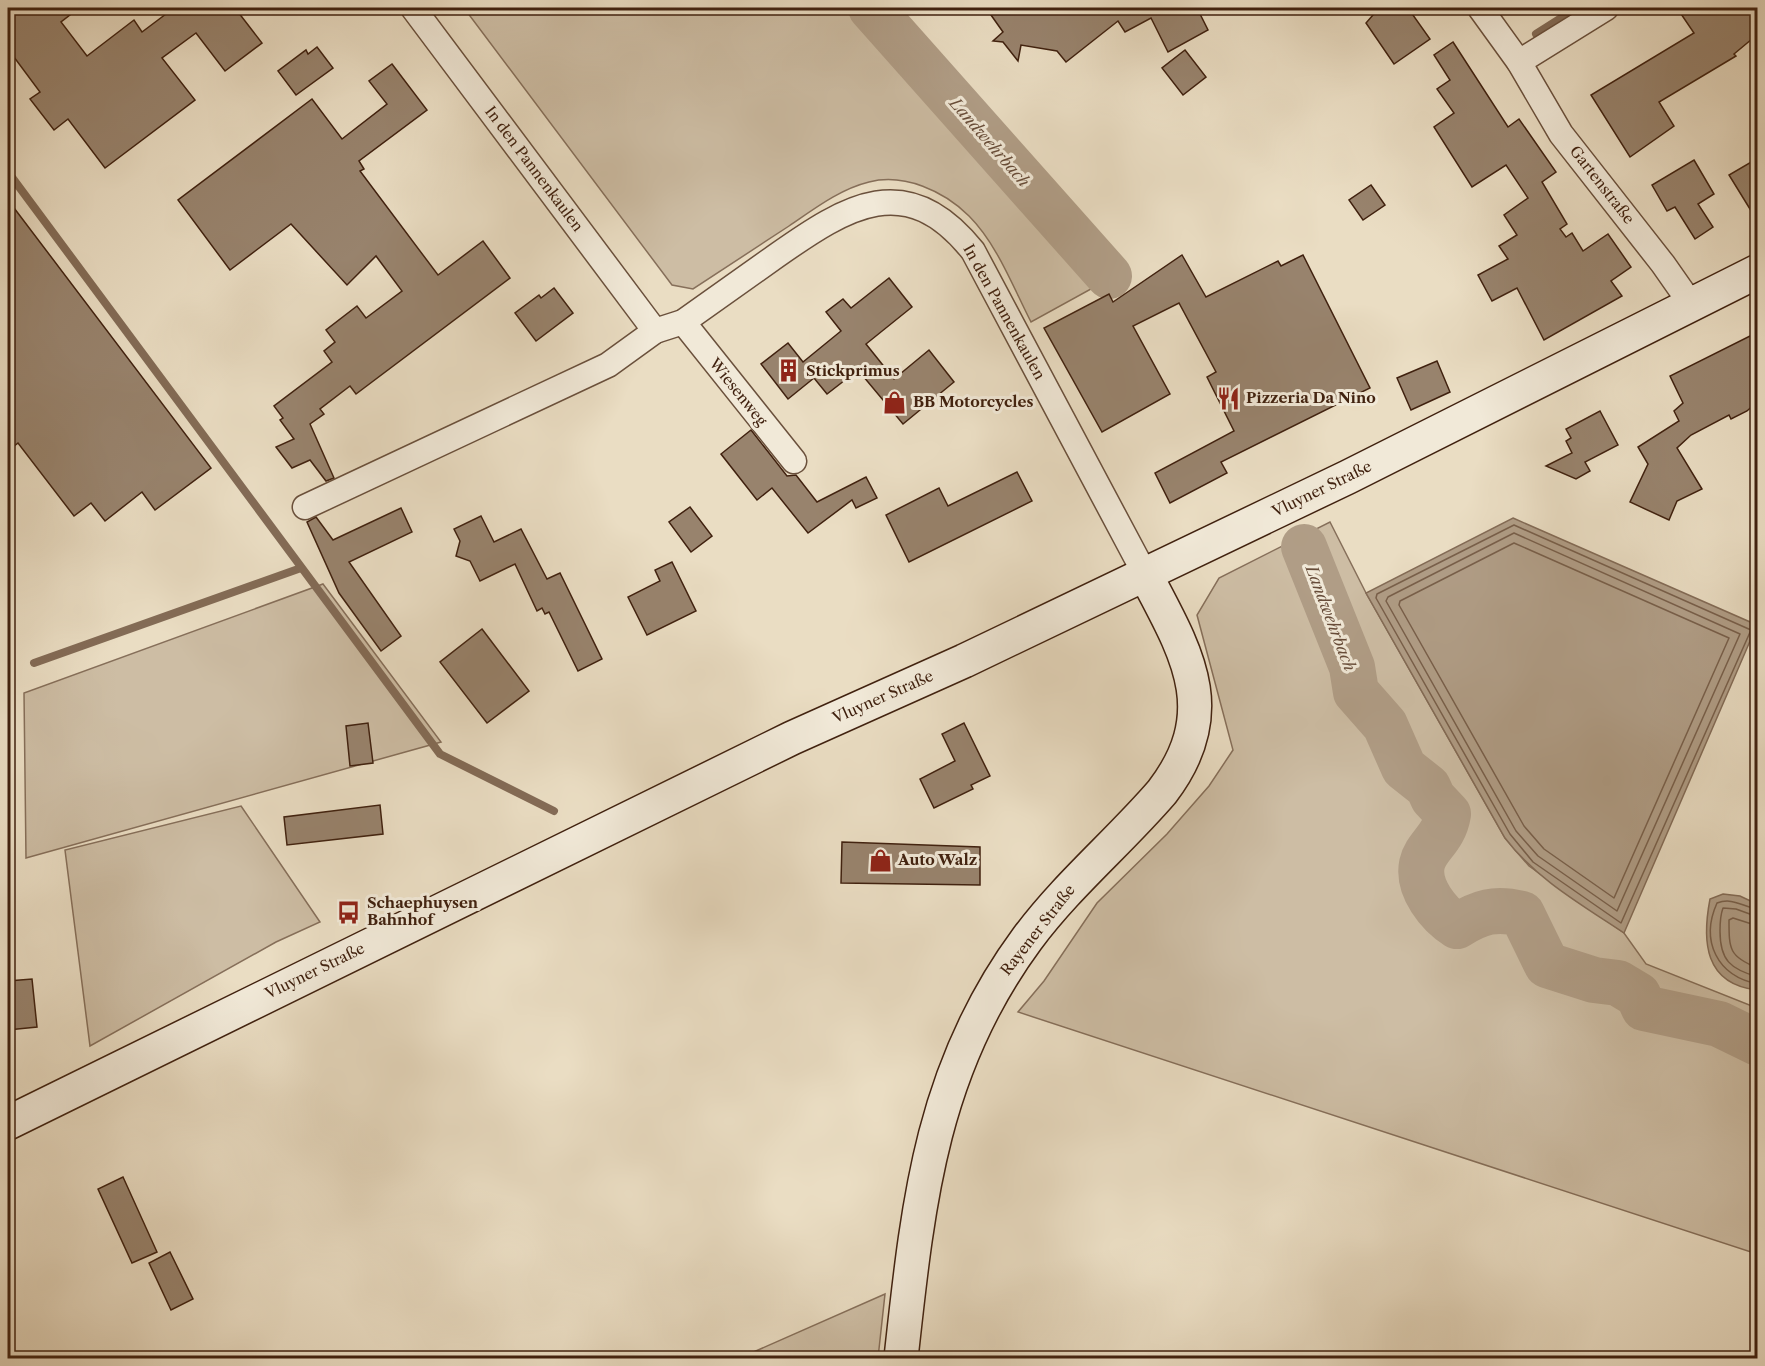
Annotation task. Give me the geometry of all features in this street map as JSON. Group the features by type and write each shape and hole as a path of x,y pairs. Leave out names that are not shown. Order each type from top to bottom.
{"main road":[{"name":"Vluyner Straße","path":"8,1123 792,738 964,661 1348,477 1758,271"},
{"name":"Rayener Straße","path":"901,1359 917,1218 924,1178 947,1089 970,1034 998,982 1028,938 1064,894 1162,792 1175,775 1190,742 1195,705 1192,672 1176,633 1145,574"}],"street":[{"name":"In den Pannenkaulen","path":"413,8 655,331"},
{"name":"Gartenstraße","path":"1480,8 1519,62 1561,134 1664,264 1691,304"},
{"path":"1519,62 1606,8"},
{"name":"In den Pannenkaulen","path":"305,507 608,364 655,331 683,322 836,216 856,207 901,202 924,209 955,228 973,251 1095,476 1145,574"},
{"name":"Wiesenweg","path":"683,322 794,461"}],"shaded area":[{"path":"464,8 887,8 1120,273 1031,322 988,239 969,216 948,199 923,186 896,180 882,180 858,185 828,200 693,289 672,285"},
{"path":"1330,522 1366,593 1505,838 1529,866 1624,933 1646,964 1757,1008 1757,1254 1018,1012 1044,981 1097,903 1167,834 1209,786 1233,750 1197,615 1219,578"},
{"path":"323,584 441,742 26,858 24,693"},
{"path":"241,806 320,922 276,942 90,1046 65,850"},
{"path":"885,1294 878,1358 740,1358"}],"water":[{"path":"1513,518 1757,625 1624,933 1545,879 1517,853 1505,838 1366,593"},
{"path":"1723,894 1740,896 1757,904 1757,990 1739,986 1726,979 1717,970 1711,958 1707,945 1710,899"}],"building":[{"path":"8,8 79,8 61,22 87,56 134,20 142,32 174,8 235,8 262,43 225,71 196,33 162,58 195,100 105,168 68,119 54,130 30,99 40,92 8,49"},
{"path":"986,8 1197,8 1208,30 1168,52 1151,18 1125,32 1118,21 1066,62 1057,51 1021,45 1018,61 1003,42 993,41 1003,32"},
{"path":"1379,8 1387,14 1396,8 1408,8 1430,39 1394,64 1366,23"},
{"path":"1677,8 1758,8 1758,34 1734,54 1736,56 1659,102 1674,126 1630,157 1591,95 1694,33"},
{"path":"1453,42 1508,127 1519,119 1556,172 1542,182 1567,224 1560,229 1566,237 1572,233 1583,251 1608,234 1631,267 1611,281 1622,296 1544,340 1517,288 1492,301 1478,275 1508,259 1499,246 1517,235 1504,215 1528,198 1506,165 1472,187 1434,127 1454,113 1437,89 1450,80 1434,55"},
{"path":"317,47 333,68 296,95 278,71 306,50 308,54"},
{"path":"1185,50 1206,77 1183,95 1162,68"},
{"path":"392,64 427,110 359,161 364,169 360,171 438,275 483,241 510,278 356,394 350,386 320,409 324,414 310,424 334,478 326,481 310,460 292,468 276,447 294,439 280,420 283,418 274,406 332,362 324,351 335,342 326,330 357,306 366,318 402,291 376,256 347,285 291,224 230,270 178,200 312,99 342,139 387,104 369,81"},
{"path":"1758,158 1758,222 1729,175"},
{"path":"1694,160 1714,194 1698,204 1713,227 1695,239 1675,207 1667,211 1652,185"},
{"path":"1371,185 1385,205 1363,220 1349,200"},
{"path":"8,200 211,468 155,510 142,492 105,521 91,503 74,516 18,443 8,451"},
{"path":"1182,255 1206,297 1278,261 1281,266 1303,255 1370,388 1221,462 1227,473 1170,503 1155,473 1234,431 1207,377 1216,372 1179,303 1133,326 1170,394 1102,432 1044,328 1109,294 1113,302"},
{"path":"889,278 912,307 866,344 894,379 929,350 954,382 903,424 858,370 827,394 814,378 788,399 761,364 788,343 803,362 841,331 826,312 843,299 851,308"},
{"path":"554,288 573,313 536,341 515,313 539,295 541,298"},
{"path":"1758,332 1758,401 1747,411 1731,419 1729,415 1691,435 1677,448 1702,489 1677,501 1669,520 1630,502 1648,464 1638,447 1679,421 1674,411 1683,403 1670,376"},
{"path":"1437,361 1450,392 1411,410 1397,378"},
{"path":"1600,411 1618,445 1585,462 1590,471 1576,479 1546,466 1572,453 1566,441 1571,438 1566,429"},
{"path":"751,430 787,476 796,475 817,502 866,477 877,498 856,508 852,500 808,533 772,488 757,500 721,454"},
{"path":"1017,472 1032,501 909,562 886,515 939,488 948,506"},
{"path":"690,507 712,536 691,552 669,522"},
{"path":"401,508 412,532 349,562 401,636 381,651 339,593 307,522 316,517 333,540"},
{"path":"481,516 494,542 521,529 547,579 560,573 602,659 578,671 549,612 545,614 542,608 537,611 515,564 480,581 470,561 456,556 460,541 454,529"},
{"path":"672,562 696,611 647,635 628,597 660,581 655,570"},
{"path":"482,629 529,691 487,723 440,662"},
{"path":"368,723 373,763 350,766 346,726"},
{"path":"964,723 990,776 971,785 973,789 934,808 920,779 955,761 942,734"},
{"path":"380,805 383,834 287,845 284,817"},
{"path":"842,842 980,847 980,885 841,883"},
{"path":"32,979 37,1027 8,1030 8,981"},
{"path":"123,1177 157,1252 132,1263 98,1189"},
{"path":"170,1252 193,1299 171,1310 149,1263"}],"waterway":[{"name":"Landwehrbach","path":"871,8 1109,276"},
{"path":"1536,34 1577,8"},
{"path":"8,172 440,754 554,811"},
{"name":"Landwehrbach","path":"1304,547 1352,667 1356,692 1385,725 1404,768 1428,787 1433,798 1448,814 1443,830 1424,858 1421,873 1426,891 1443,915 1457,926 1488,912 1504,911 1522,914 1547,965 1594,980 1618,983 1638,995 1644,1008 1719,1024 1758,1043"},
{"path":"34,663 301,568"}],"place":[{"name":"Stickprimus","path":"788,371"},
{"name":"Pizzeria Da Nino","path":"1228,398"},
{"name":"BB Motorcycles","path":"895,402"},
{"name":"Auto Walz","path":"880,860"},
{"name":"Schaephuysen Bahnhof","path":"349,912"}]}
